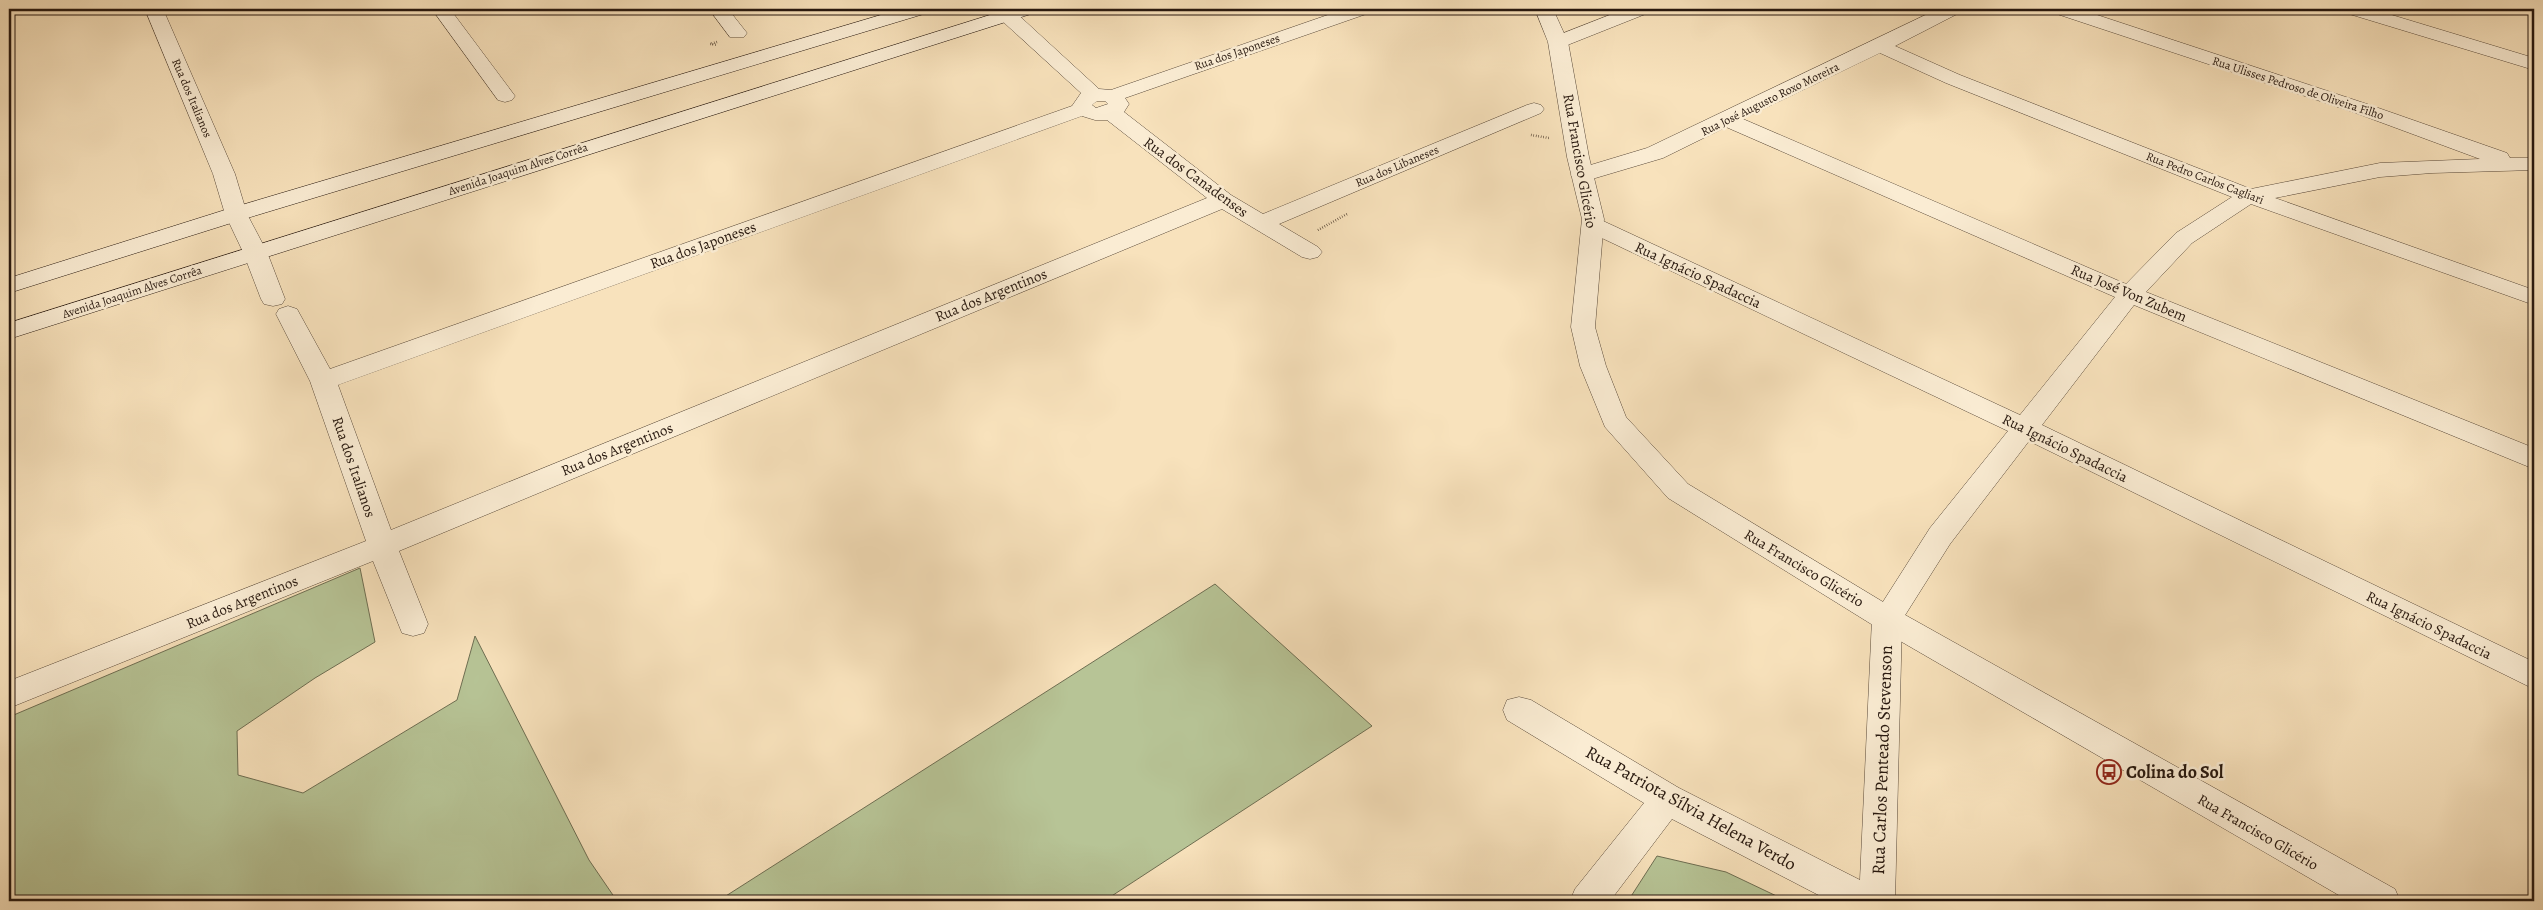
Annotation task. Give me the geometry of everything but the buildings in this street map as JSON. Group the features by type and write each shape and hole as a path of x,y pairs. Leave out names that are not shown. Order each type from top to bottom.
{"street":[{"name":"Rua dos Italianos","path":"154,9 224,174 236,214 256,252 280,307 323,380 382,546 413,624"},
{"path":"441,9 505,96"},
{"path":"718,9 738,33"},
{"path":"9,286 236,214 920,9"},
{"name":"Rua dos Japoneses","path":"323,380 1362,9"},
{"name":"Rua Francisco Glicério","path":"1544,9 1558,42 1580,166 1593,225 1583,327 1593,366 1614,421 1678,491 1887,619 2382,901"},
{"path":"1558,42 1640,9"},
{"name":"Rua José Augusto Roxo Moreira","path":"1580,166 1655,153 1880,46 1952,9"},
{"name":"Rua Ulisses Pedroso de Oliveira Filho","path":"2060,9 2360,108 2479,152 2530,166"},
{"path":"2353,9 2534,64"},
{"name":"Rua dos Canadenses","path":"1010,11 1100,103 1223,200 1309,251"},
{"name":"Avenida Joaquim Alves Corrêa","path":"9,331 800,80 1010,11"},
{"name":"Rua Pedro Carlos Cagliari","path":"1880,46 1953,79 2248,196 2534,298"},
{"path":"788,50 766,68 768,73 800,80"},
{"name":"Rua dos Libaneses","path":"1261,223 1534,109"},
{"name":"Rua José Von Zubem","path":"1727,120 2130,294 2534,459"},
{"path":"1887,619 1940,536 2130,294 2184,238 2248,196 2380,170 2432,166 2530,166"},
{"name":"Rua dos Argentinos","path":"9,695 382,546 1223,200"},
{"name":"Rua Ignácio Spadaccia","path":"1593,225 2025,428 2534,676"},
{"name":"Rua Carlos Penteado Stevenson","path":"1877,901 1887,619"},
{"name":"Rua Patriota Sílvia Helena Verdo","path":"1519,710 1668,799 1865,901"},
{"path":"1588,901 1668,799"}],"path":[{"path":"1524,135 1554,139 1580,166"},
{"path":"1309,251 1328,242 1317,231 1320,227 1355,210"}],"green space":[{"path":"360,568 375,642 315,678 237,731 238,775 303,793 457,700 475,636 589,860 617,901 9,901 9,717"},
{"path":"1215,584 1372,726 1104,901 718,901"},
{"path":"1657,856 1726,872 1787,901 1628,901"}],"place":[{"name":"Colina do Sol","path":"2109,772"}]}
